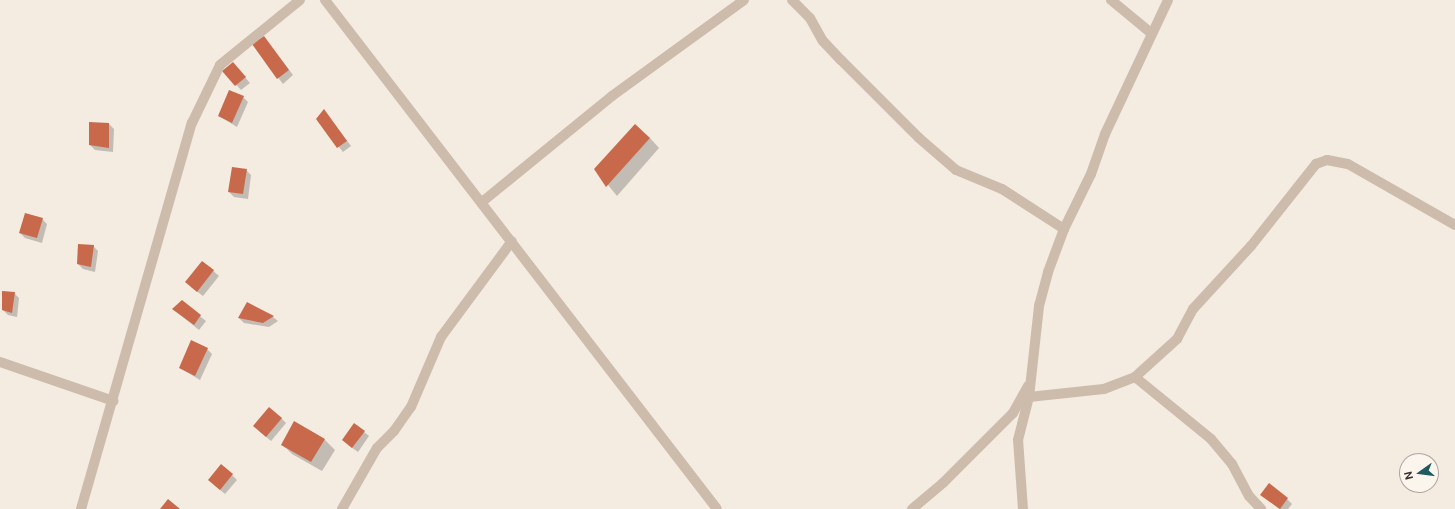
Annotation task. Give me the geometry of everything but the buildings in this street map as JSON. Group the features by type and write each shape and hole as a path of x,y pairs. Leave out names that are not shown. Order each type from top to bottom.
{"street":[{"path":"81,509 192,124 220,65 300,0"},
{"path":"325,0 512,241 636,406 717,509"},
{"path":"482,202 612,96 744,0"},
{"path":"792,0 810,18 823,41 841,60 918,138 956,170 1002,189 1064,228"},
{"path":"1111,0 1151,34"},
{"path":"1023,509 1018,440 1028,397 1039,306 1064,228 1091,174 1105,134 1168,0"},
{"path":"1028,397 1104,389 1135,377 1177,339 1193,309 1251,246 1316,164 1327,160 1348,164 1455,224"},
{"path":"342,509 377,448 394,431 411,407 441,337 512,241"},
{"path":"0,362 113,401"},
{"path":"1135,377 1211,439 1232,464 1249,496 1261,509"},
{"path":"912,509 943,483 1012,413 1029,383"}]}
